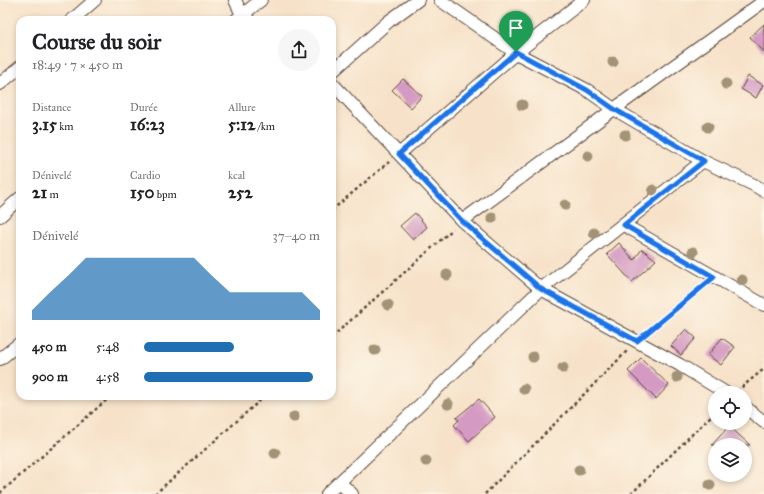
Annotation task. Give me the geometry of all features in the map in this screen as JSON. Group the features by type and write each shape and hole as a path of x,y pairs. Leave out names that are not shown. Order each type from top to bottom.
{"street":[{"path":"77,16 95,0"},
{"path":"235,0 241,16"},
{"path":"244,16 261,0"},
{"path":"336,68 389,21 418,0"},
{"path":"440,0 516,52 587,90 614,109 704,161 764,191"},
{"path":"399,154 516,52 584,0"},
{"path":"462,221 764,1"},
{"path":"0,84 16,70"},
{"path":"336,87 462,221 541,289 680,365 714,386"},
{"path":"327,494 541,289 704,161"},
{"path":"0,216 16,202"},
{"path":"624,225 764,305"},
{"path":"0,359 16,346"},
{"path":"752,413 764,422"},
{"path":"340,483 352,494"}],"path":[{"path":"336,207 399,154"},
{"path":"336,333 462,221"},
{"path":"485,494 637,341 714,277"},
{"path":"743,386 764,369"},
{"path":"0,493 106,400"},
{"path":"155,494 261,400"},
{"path":"631,494 708,419"}],"building":[{"path":"764,24 764,52 750,37"},
{"path":"748,76 763,85 756,98 741,89"},
{"path":"403,79 422,96 411,108 392,90"},
{"path":"415,213 427,227 413,240 400,226"},
{"path":"619,243 634,260 642,249 656,260 632,282 607,254"},
{"path":"686,329 696,338 681,355 671,346"},
{"path":"722,338 735,347 721,365 708,355"},
{"path":"641,358 669,385 656,399 628,371"},
{"path":"479,399 495,417 469,441 454,425 459,420 456,418"},
{"path":"725,430 733,430 742,438 718,438"}],"route":[{"path":"516,52 587,90 614,109 704,161 624,225 714,277 637,341 541,289 462,221 399,154 516,52"}]}
